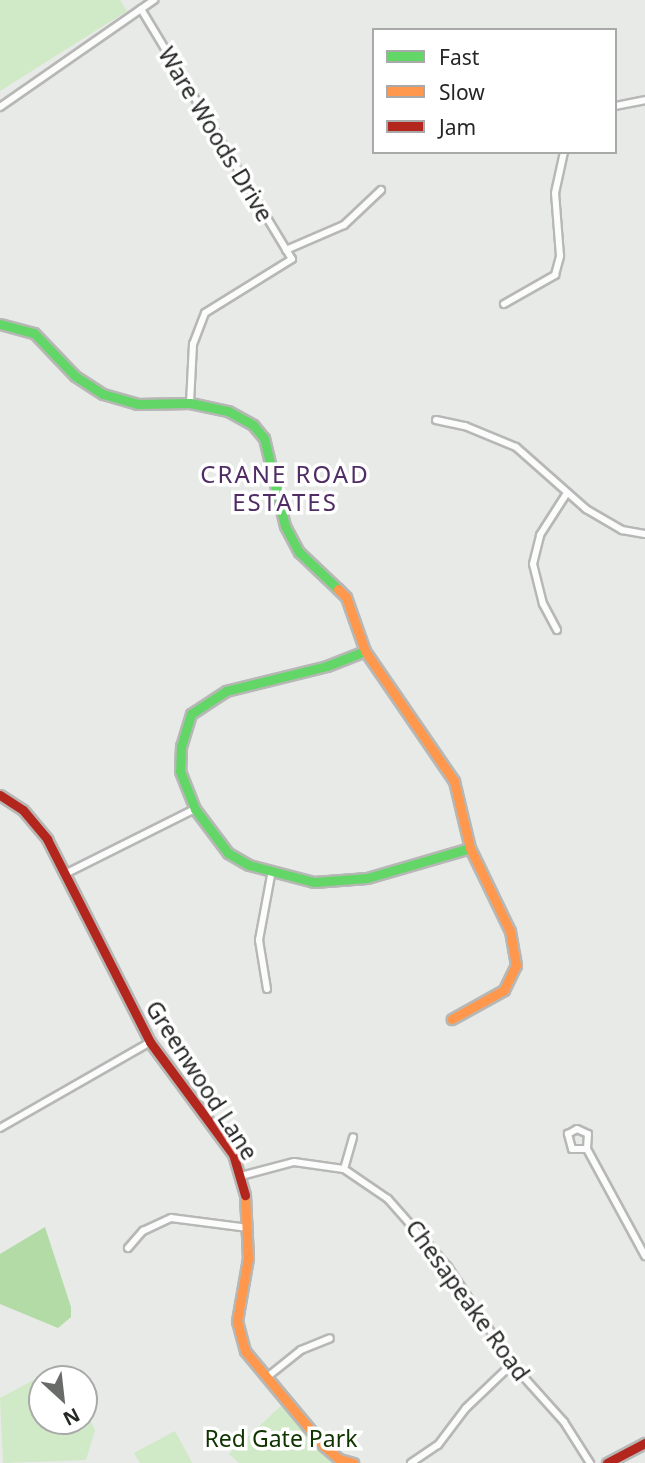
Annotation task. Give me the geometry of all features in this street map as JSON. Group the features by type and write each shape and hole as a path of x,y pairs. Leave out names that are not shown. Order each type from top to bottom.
{"street":[{"path":"0,107 154,0"},
{"name":"Ware Woods Drive","path":"141,9 292,259 205,313 193,344 190,403"},
{"path":"617,106 645,100"},
{"path":"504,304 555,275 560,256 555,193 564,154"},
{"path":"286,250 344,225 381,190"},
{"path":"0,324 34,333 75,376 103,394 137,404 190,403 241,417 264,438 285,526 299,552 346,597 365,651 454,781 470,848 504,920 516,965 504,990 452,1019"},
{"path":"436,420 465,426 516,447 567,493 622,530 645,534"},
{"path":"557,630 543,604 533,564 540,536 567,493"},
{"path":"365,651 327,666 226,691 191,714 181,746 180,771 195,809 228,853 314,882 344,882 470,848"},
{"name":"Greenwood Lane","path":"0,795 23,810 66,873 150,1042 216,1127 241,1176 248,1228 248,1258 237,1321 245,1351 324,1446 339,1460 353,1463"},
{"path":"66,873 195,809"},
{"path":"267,989 259,940 272,870"},
{"path":"0,1128 150,1042"},
{"path":"344,1169 353,1138"},
{"path":"587,1149 645,1256"},
{"name":"Chesapeake Road","path":"241,1176 294,1162 344,1169 402,1210 449,1267 512,1364 564,1422 590,1463"},
{"path":"128,1248 143,1231 171,1218 248,1228"},
{"path":"265,1378 301,1350 330,1338"},
{"path":"411,1463 438,1445 466,1408 512,1364"},
{"path":"607,1463 645,1443"}],"green space":[{"path":"0,0 120,0 127,11 0,91"},
{"path":"28,1383 28,1435 94,1435 86,1460 3,1463 0,1398"},
{"name":"Red Gate Park","path":"282,1405 339,1463 239,1463 229,1454"},
{"path":"175,1431 192,1463 140,1463 134,1453"}],"shaded area":[{"path":"45,1227 71,1307 71,1317 58,1328 0,1304 0,1254"}],"traffic: fast":[{"path":"0,324 34,333 75,376 103,394 137,404 190,403 228,411 253,425 264,438 285,526 299,552 338,589"},
{"path":"365,651 327,666 226,691 191,714 181,746 180,771 195,809 228,853 249,865 314,882 367,878 470,848"}],"traffic: slow":[{"path":"338,589 346,597 365,651 454,781 470,848 510,931 516,965 504,990 452,1019"},
{"path":"245,1195 248,1258 237,1321 245,1351 324,1446 339,1459 353,1463"}],"traffic: jam":[{"path":"0,795 23,810 47,839 150,1042 233,1154 245,1195"},
{"path":"607,1463 645,1443"}],"district":[{"name":"CRANE ROAD ESTATES","path":"285,488"}]}
